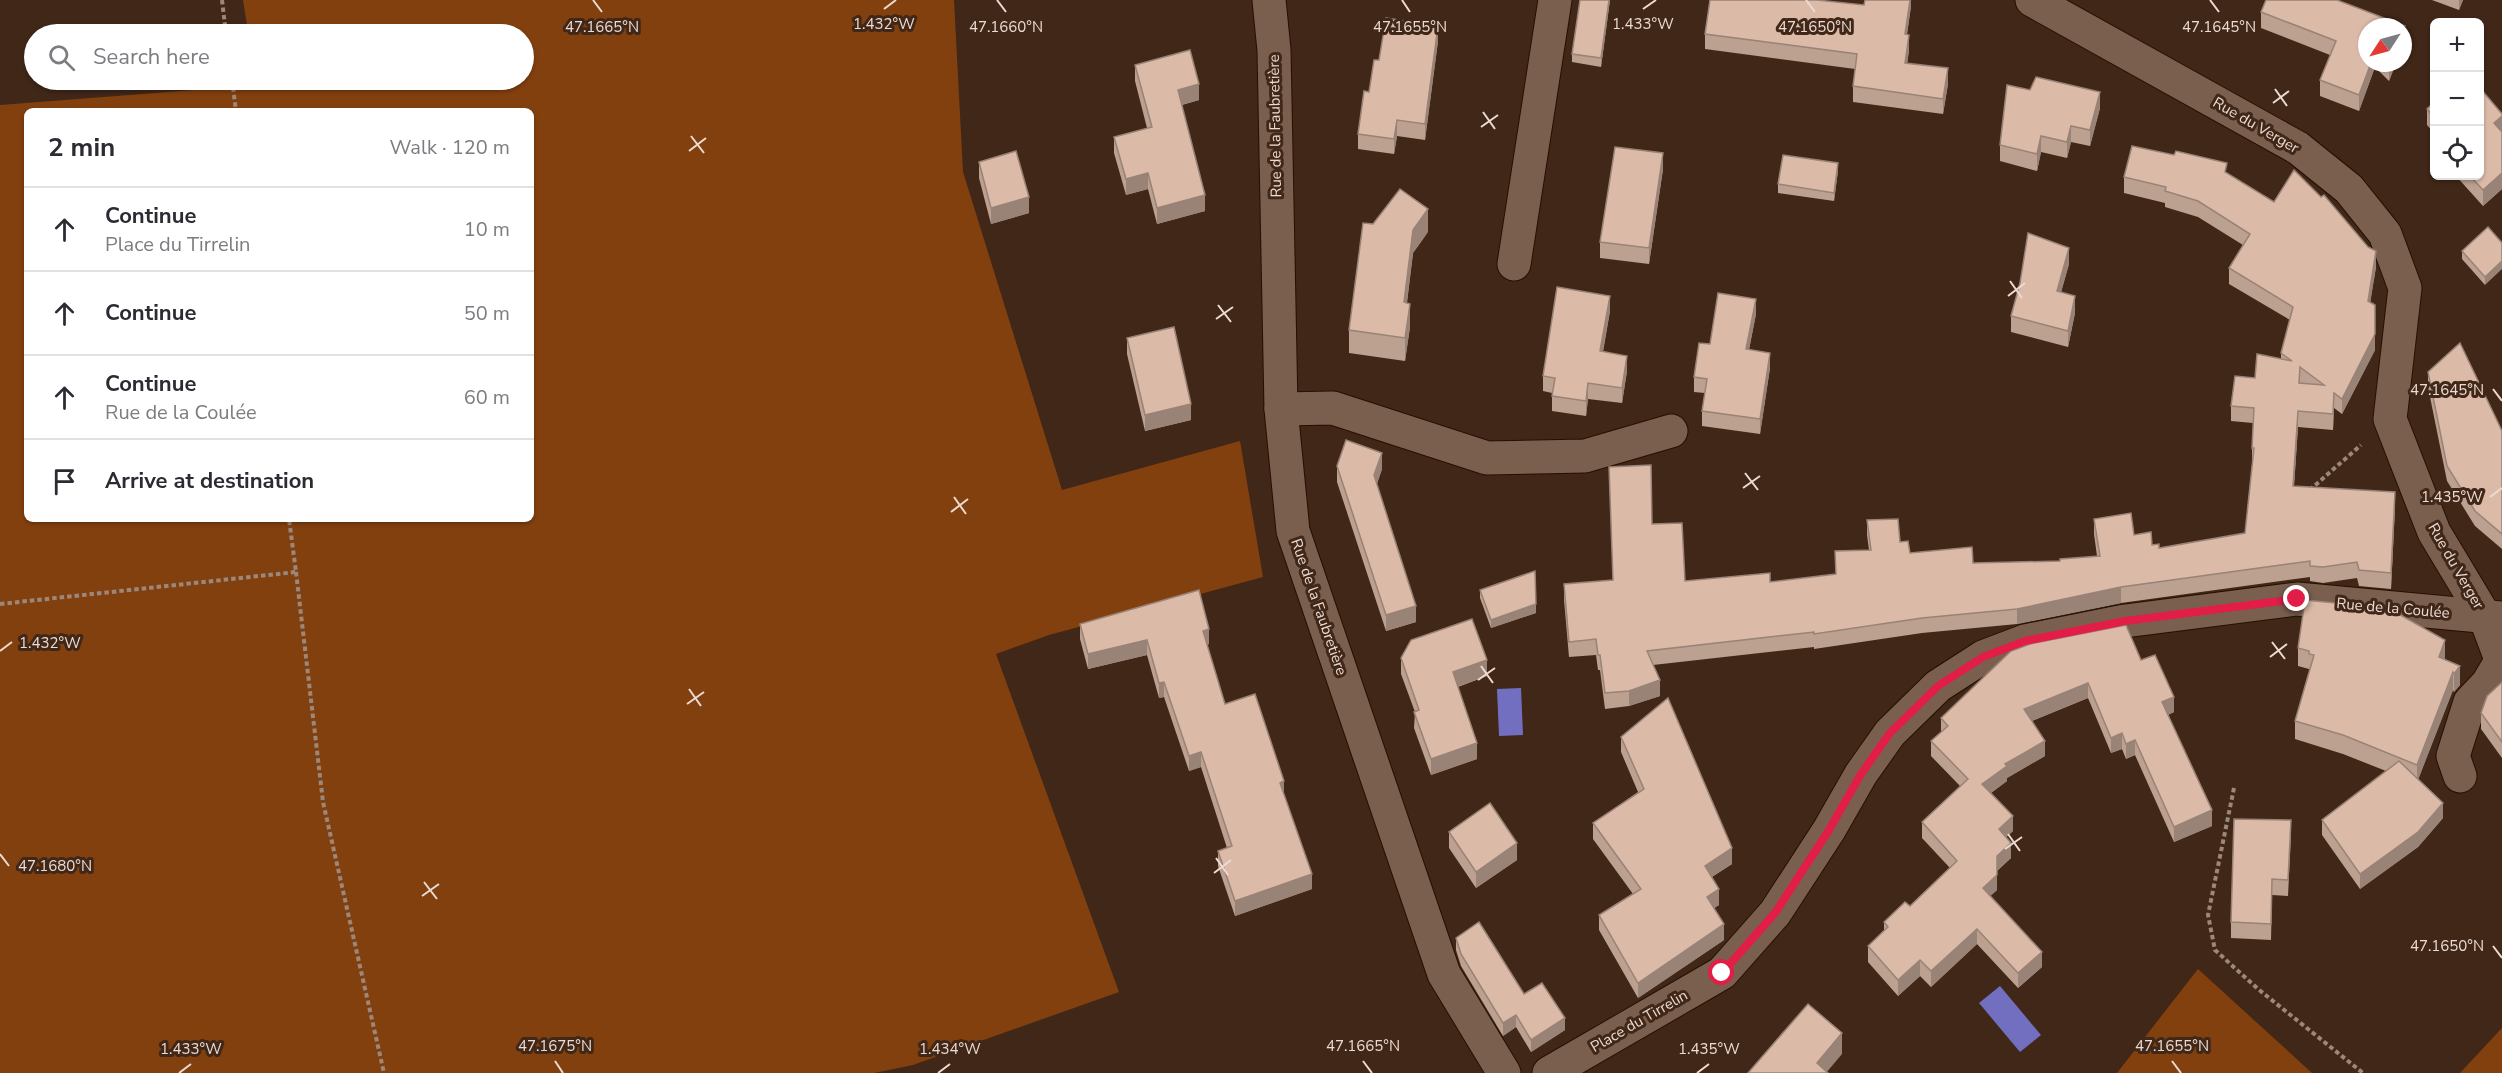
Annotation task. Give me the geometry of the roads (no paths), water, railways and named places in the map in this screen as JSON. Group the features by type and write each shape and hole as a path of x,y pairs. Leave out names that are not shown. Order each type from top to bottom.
{"street":[{"name":"Rue de la Faubretière","path":"1269,0 1274,50 1281,409 1293,531 1444,974 1504,1073"},
{"path":"1514,264 1555,0"},
{"name":"Rue du Verger","path":"2032,0 2298,148 2349,189 2385,234 2405,288 2390,419 2434,532 2493,618 2502,661"},
{"path":"1281,409 1333,408 1487,458 1585,456 1671,431"},
{"name":"Rue de la Coulée","path":"1775,913 1890,733 1938,686 1983,657 2025,641 2125,621 2297,599 2493,618"},
{"path":"2460,776 2453,756 2470,702 2488,683 2502,661"},
{"name":"Place du Tirrelin","path":"1549,1073 1722,973 1775,913"}]}
